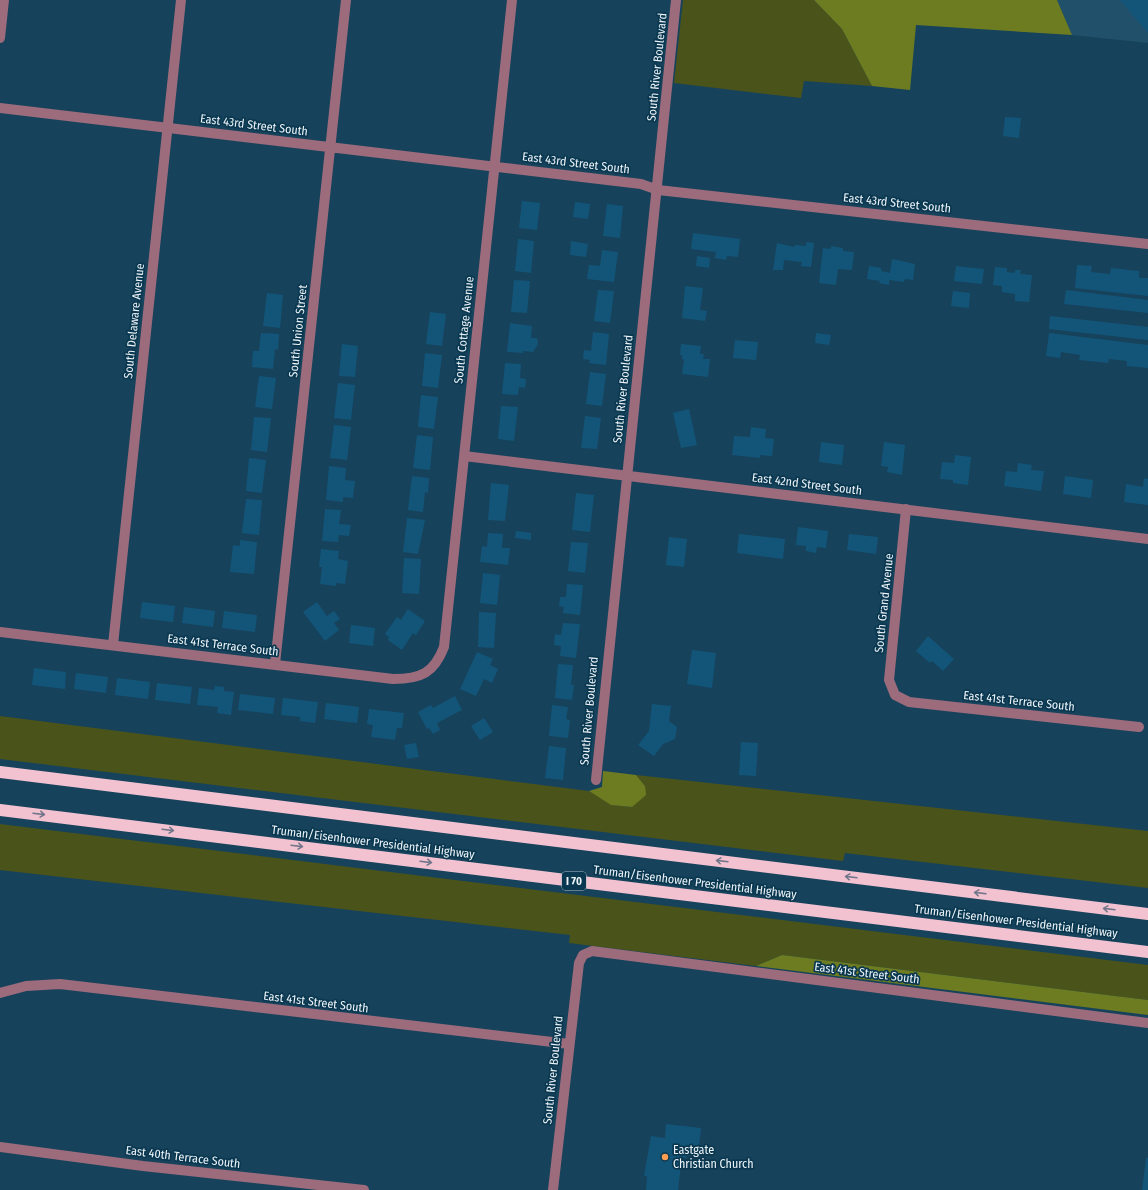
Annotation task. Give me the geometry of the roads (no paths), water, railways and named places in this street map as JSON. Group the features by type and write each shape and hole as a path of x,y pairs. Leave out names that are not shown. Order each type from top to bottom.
{"highway":[{"name":"Truman/Eisenhower Presidential Highway","path":"0,772 1148,914"},
{"name":"Truman/Eisenhower Presidential Highway","path":"0,810 1148,952"}],"street":[{"path":"0,38 4,0"},
{"name":"South Delaware Avenue","path":"113,645 181,0"},
{"name":"South Union Street","path":"275,664 346,0"},
{"name":"South Cottage Avenue","path":"437,662 444,646 512,0"},
{"name":"South River Boulevard","path":"596,780 626,476 658,190 676,0"},
{"name":"East 43rd Street South","path":"0,108 641,184 658,190 1148,244"},
{"name":"East 42nd Street South","path":"464,456 1148,539"},
{"name":"South Grand Avenue","path":"898,696 894,694 889,680 906,509"},
{"name":"East 41st Terrace South","path":"0,632 394,679 408,679 427,672 437,662"},
{"name":"East 41st Terrace South","path":"898,696 909,702 1139,727"},
{"name":"East 41st Street South","path":"583,955 592,951 1148,1023"},
{"name":"South River Boulevard","path":"553,1190 578,963 583,955"},
{"name":"East 41st Street South","path":"0,993 26,986 60,984 568,1044"},
{"name":"East 40th Terrace South","path":"0,1147 143,1166 364,1190"}],"place":[{"name":"Eastgate Christian Church","path":"665,1157"}]}
